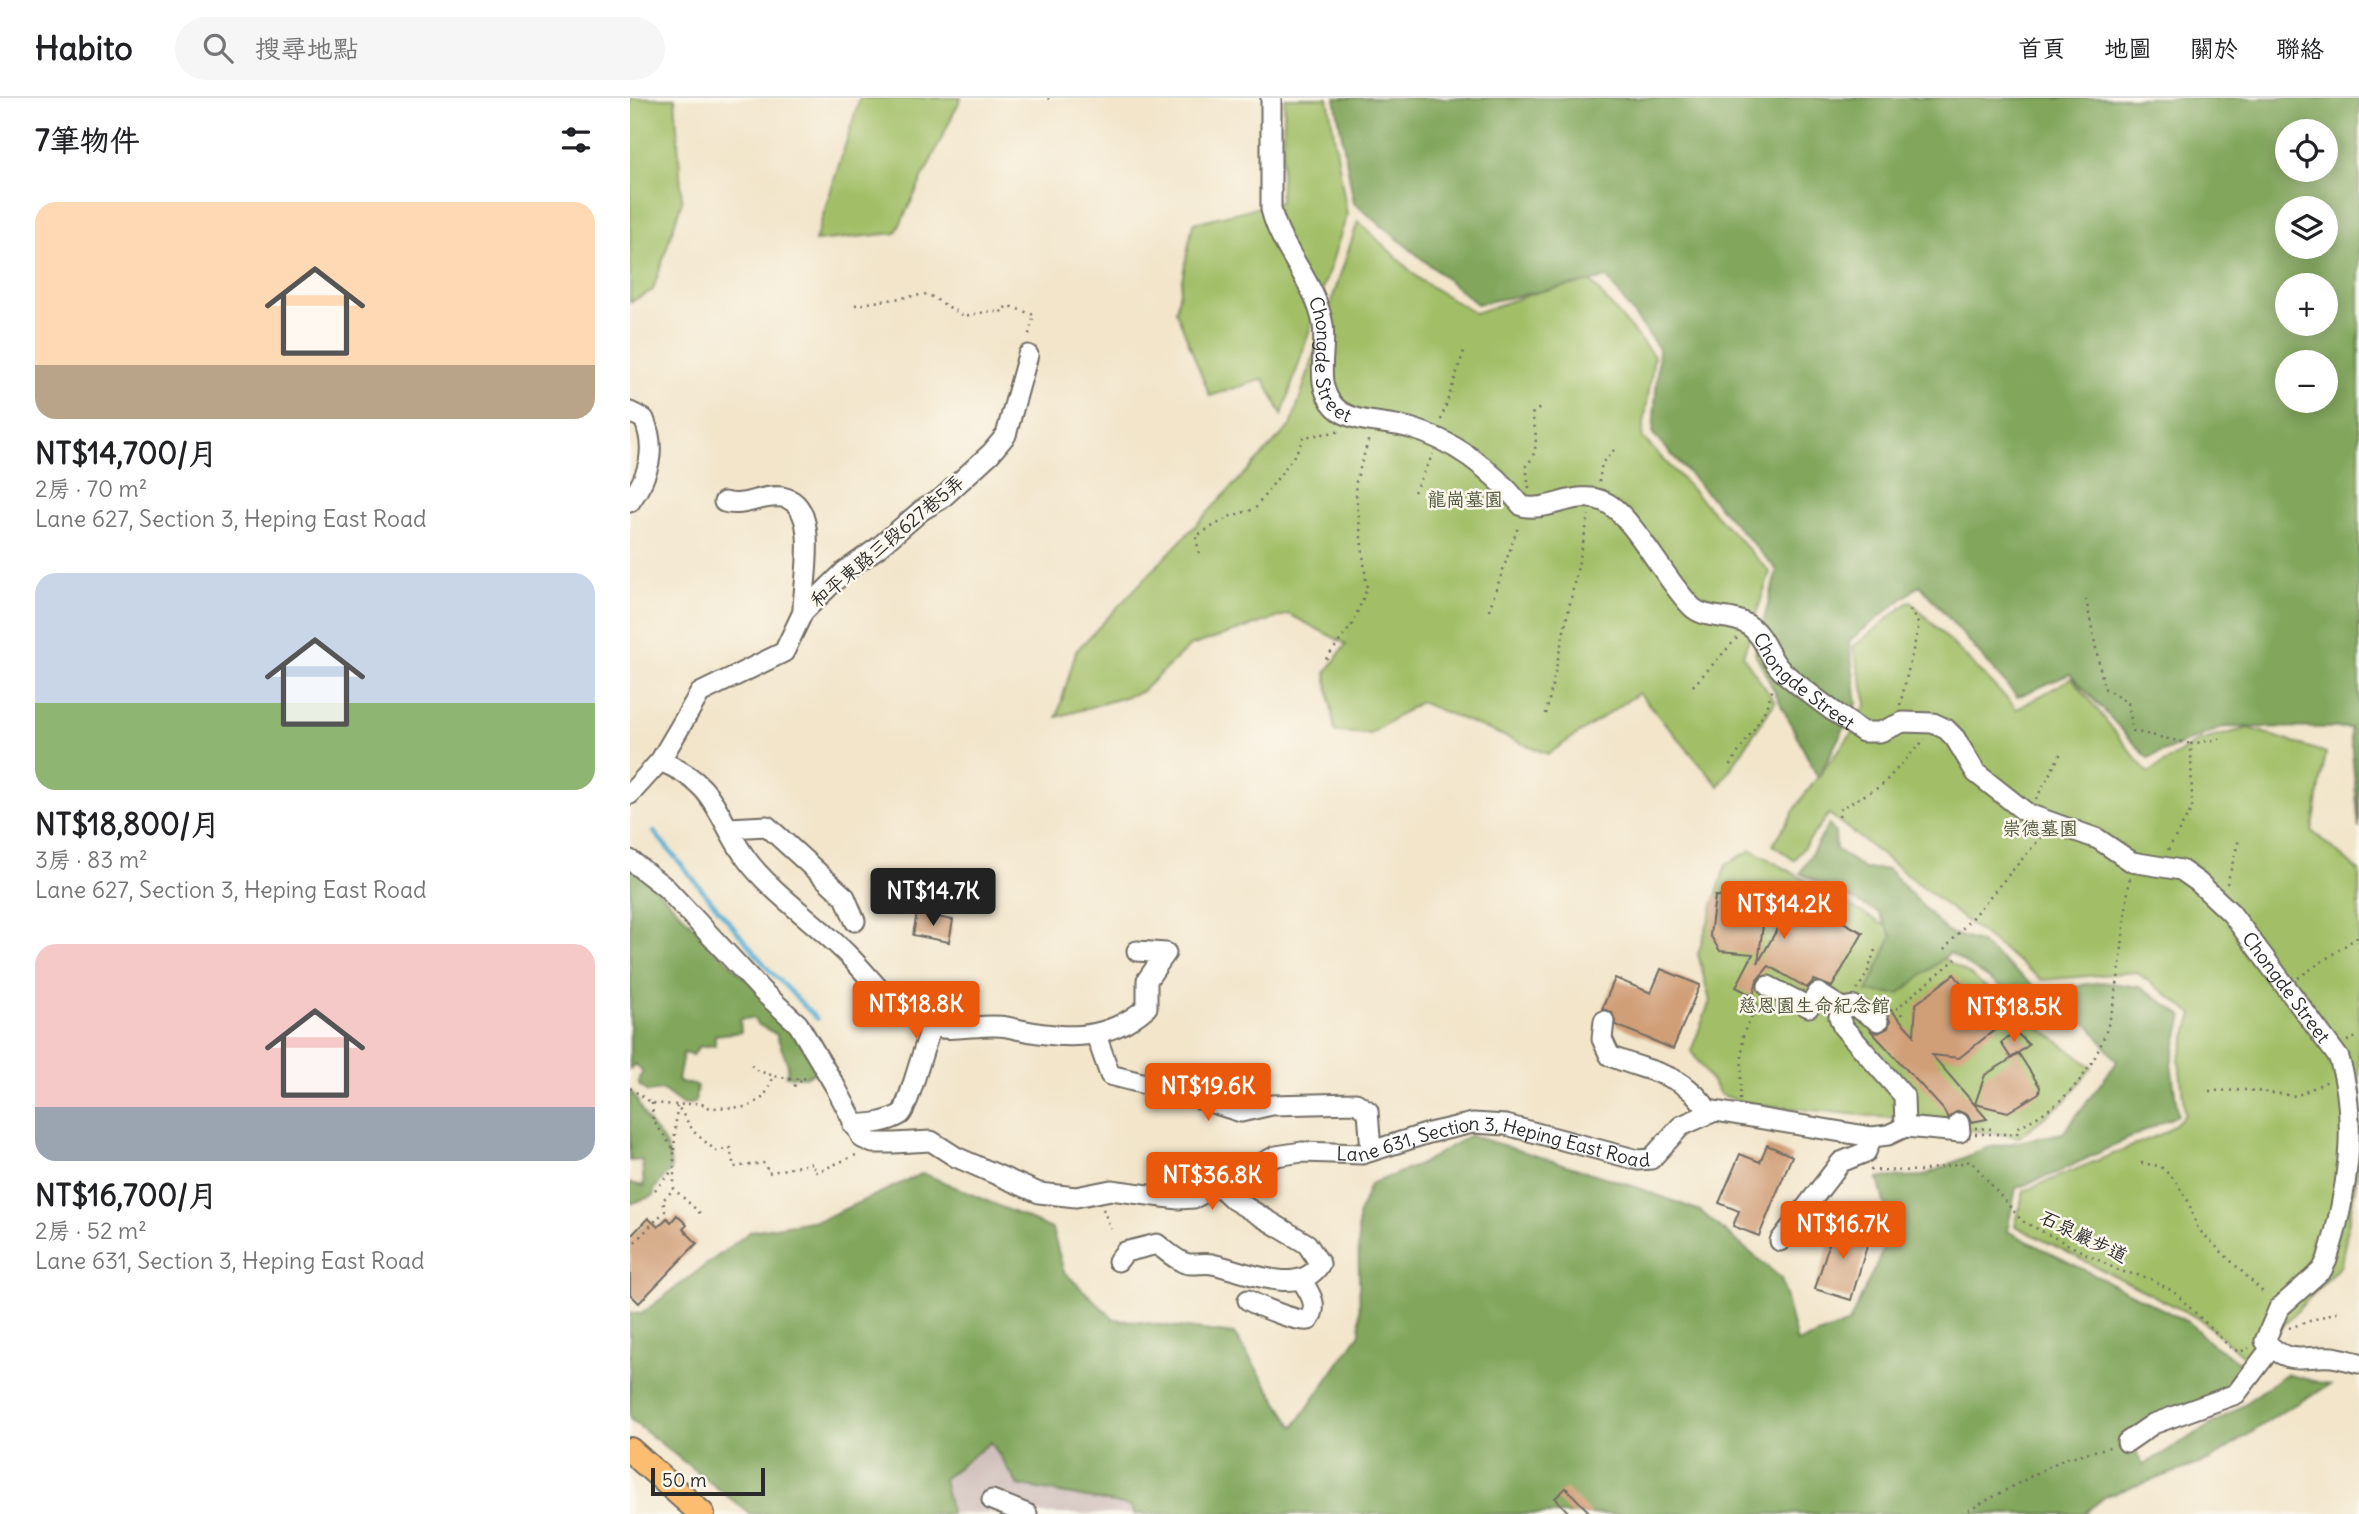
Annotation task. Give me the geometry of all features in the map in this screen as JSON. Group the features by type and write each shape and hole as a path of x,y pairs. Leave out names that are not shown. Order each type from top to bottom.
{"main road":[{"path":"630,1450 702,1514"}],"street":[{"name":"Chongde Street","path":"1271,98 1271,209 1275,226 1309,286 1320,312 1323,324 1322,381 1325,396 1336,409 1352,416 1437,438 1490,472 1521,514"},
{"name":"和平東路三段627巷5弄","path":"630,794 660,761 701,693 784,652 803,612 845,571 879,548 893,532 922,510 941,499 991,453 1006,435 1028,355"},
{"path":"630,412 644,419 651,435 653,454 641,487 630,502"},
{"name":"Chongde Street","path":"1596,491 1629,524 1693,609 1740,620 1750,626 1763,640 1780,670 1863,732 1880,732 1903,722 1933,723 1946,729 1955,738 1976,773 2028,814 2098,839 2132,862 2163,870 2181,870 2222,904 2339,1058 2346,1073 2355,1116 2349,1172 2335,1235 2322,1270 2279,1308 2273,1348 2236,1394 2153,1424 2127,1443"},
{"path":"1521,514 1596,491"},
{"path":"724,502 747,504 763,498 782,497 792,501 805,521 809,546 803,612"},
{"path":"660,761 683,770 705,787 746,858 849,955 887,1001 932,1026 1000,1026 1024,1031 1096,1035 1128,1024 1147,1007 1147,980 1166,953 1137,951"},
{"path":"729,828 767,826 845,897 855,921"},
{"path":"630,860 666,888 762,991 798,1024 857,1132 902,1114 908,1106 920,1053 932,1026"},
{"path":"1768,986 1809,1007 1818,993 1842,1008 1854,1006 1878,1021"},
{"path":"1842,1008 1839,1017 1843,1027 1904,1096 1905,1127"},
{"path":"1604,1021 1602,1039 1610,1056 1665,1074 1696,1092 1710,1113"},
{"path":"1096,1035 1110,1075 1153,1086 1185,1086 1200,1099 1241,1112 1272,1105 1356,1103 1368,1111 1371,1151"},
{"name":"Lane 631, Section 3, Heping East Road","path":"857,1132 894,1143 931,1141 956,1157 1039,1193 1076,1197 1111,1190 1178,1199 1194,1198 1220,1187 1276,1156 1302,1152 1343,1155 1371,1151 1473,1123 1506,1125 1623,1158 1651,1159 1681,1126 1710,1113 1739,1113 1869,1145 1905,1127 1960,1132 1968,1128"},
{"path":"1780,1241 1841,1162 1869,1145"},
{"path":"1118,1261 1125,1252 1157,1244 1185,1263 1208,1263 1276,1280 1301,1279 1315,1272 1320,1264 1307,1244 1234,1200 1220,1187"},
{"path":"1248,1300 1263,1310 1278,1311 1302,1322 1309,1321 1315,1311 1314,1301 1301,1279"},
{"path":"2273,1348 2301,1360 2330,1357 2359,1363"},
{"path":"992,1500 1027,1514"}],"path":[{"path":"855,306 928,294 964,316 991,311 1001,313 1002,308 1012,307 1034,315 1028,339 1032,340 1028,355"},
{"path":"1414,492 1437,438 1465,348"},
{"path":"1489,610 1530,491 1526,466 1532,460 1537,440 1532,414 1541,407"},
{"path":"1199,552 1196,536 1231,516 1255,509 1273,480 1303,446 1303,437 1353,430"},
{"path":"1326,659 1352,625 1367,589 1355,485 1371,433"},
{"path":"1546,714 1602,463 1614,450"},
{"path":"2086,599 2104,688 2128,703 2133,731 2191,744 2225,738"},
{"path":"1903,722 1899,709 1919,625 1910,610"},
{"path":"1693,686 1712,662 1750,626"},
{"path":"1730,765 1763,715 1780,670"},
{"path":"1839,817 1841,808 1881,786 1889,775 1912,755 1933,723"},
{"path":"2163,870 2164,858 2177,829 2192,808 2191,744"},
{"path":"2028,814 2061,753"},
{"path":"1944,950 2053,824"},
{"path":"2222,904 2239,839"},
{"path":"1968,1128 2017,1134 2018,1127 2067,1092 2096,1058 2107,1036 2124,945 2123,920 2130,876"},
{"path":"2283,987 2359,936"},
{"path":"1856,993 1867,974 1876,947"},
{"path":"1902,1015 1897,1008 1956,959"},
{"path":"1739,1113 1744,1034 1768,986"},
{"path":"751,1065 756,1070 774,1076 804,1080"},
{"path":"794,1086 825,1071"},
{"path":"2209,1091 2248,1090 2296,1096 2346,1073"},
{"path":"630,1088 652,1103 700,1103 710,1108 748,1107 764,1097 774,1076"},
{"path":"652,1103 653,1120 674,1150"},
{"path":"677,1105 694,1132 716,1151 730,1148 734,1167 765,1163 768,1173 813,1163 815,1173 856,1154 857,1132"},
{"path":"677,1105 672,1171 674,1189 702,1215"},
{"path":"1968,1128 1993,1129"},
{"name":"石泉巖步道","path":"1869,1145 1866,1169 1921,1171 1971,1161 2022,1222 2120,1271 2149,1278 2174,1292 2231,1348 2240,1352 2273,1348"},
{"path":"2141,1163 2160,1166 2175,1180 2188,1201 2198,1229 2279,1308"},
{"path":"655,1190 672,1171"},
{"path":"630,1247 665,1211 663,1200 674,1189"},
{"path":"2273,1348 2285,1330 2339,1311"},
{"path":"1962,1514 2063,1459 2127,1443"}],"shaded area":[{"path":"991,1442 1018,1485 1130,1506 1136,1514 951,1514 942,1479"}],"green space":[{"path":"630,98 675,98 682,201 653,290 630,302"},
{"path":"860,98 961,98 896,233 815,241"},
{"path":"1285,98 1328,98 1347,215 1282,415 1264,379 1210,396 1176,311 1193,223 1280,202"},
{"path":"1335,98 2359,98 2359,829 2350,728 2224,727 2148,758 2070,674 2017,697 1920,585 1849,641 1857,703 1818,778 1755,653 1777,570 1653,434 1659,349 1607,278 1477,304 1354,203"},
{"name":"龍崗墓園","path":"1358,221 1420,280 1475,313 1586,276 1654,356 1642,437 1770,572 1743,656 1775,702 1719,786 1639,693 1548,754 1420,702 1370,734 1335,732 1326,673 1346,644 1289,614 1190,646 1141,692 1057,717 1076,651 1291,425"},
{"name":"崇德墓園","path":"1910,601 2017,709 2072,678 2148,773 2199,741 2249,728 2326,753 2312,831 2359,871 2359,1164 2341,1265 2249,1361 2200,1319 2015,1226 2024,1191 2166,1132 2185,1115 2179,1060 2193,1014 2136,972 2042,980 1829,814 1794,860 1773,845 1804,795 1852,733 1867,703 1853,647"},
{"path":"1829,824 1835,833 1836,849 1864,869 1888,869 1947,932 1979,942 2039,990 2102,982 2140,987 2183,1016 2171,1064 2178,1115 2056,1173 2016,1188 2007,1231 2190,1323 2210,1343 2242,1364 2238,1389 2128,1438 2143,1465 2234,1411 2286,1374 2330,1385 2285,1410 2210,1460 2106,1496 2083,1514 1136,1514 1130,1506 1018,1485 991,1442 943,1479 951,1514 750,1514 630,1419 630,1313 641,1314 751,1231 823,1219 923,1173 1052,1229 1064,1272 1114,1319 1234,1334 1294,1427 1360,1333 1358,1217 1370,1184 1419,1165 1470,1135 1630,1185 1700,1211 1781,1278 1797,1343 1849,1323 1891,1233 1878,1178 1923,1176 1986,1148 2063,1133 2117,1062 2089,1025 2024,1002 1950,953 1899,994 1867,992 1892,936 1879,913 1800,873"},
{"name":"慈恩園生命紀念館","path":"1752,850 1965,971 2092,1067 2066,1100 2019,1137 1890,1118 1751,1104 1721,1095 1691,1051 1710,1001 1698,954 1726,864"},
{"path":"630,868 653,885 793,1027 818,1071 805,1077 786,1076 788,1065 776,1034 757,1024 753,1018 740,1019 741,1032 715,1035 715,1045 699,1047 693,1055 683,1053 678,1081 697,1086 695,1103 683,1105 663,1090 647,1092 639,1085 643,1072 635,1064 630,1069"},
{"path":"630,1091 668,1151 671,1170 655,1188 653,1196 630,1204 630,1183 644,1186 642,1160 630,1161"}],"building":[{"path":"1715,896 1766,902 1758,963 1796,896 1863,933 1832,987 1814,980 1807,988 1769,966 1757,980 1753,996 1736,987 1753,954 1720,951 1710,935"},
{"path":"917,913 953,920 949,942 913,935"},
{"path":"1661,969 1700,985 1673,1049 1616,1025 1612,1012 1602,1009 1615,978 1651,993"},
{"path":"1954,974 1997,1028 1959,1058 1932,1055 1987,1119 1971,1122 1968,1115 1958,1111 1948,1118 1943,1109 1870,1030 1878,1033 1888,1028 1890,1021 1887,1013 1890,1009 1914,1035 1916,1004"},
{"path":"2015,1031 2029,1045 2011,1058 2001,1043"},
{"path":"2019,1054 2040,1087 2039,1093 2008,1112 1975,1104 1985,1075"},
{"path":"1767,1145 1792,1156 1759,1236 1733,1226 1739,1211 1719,1203 1740,1154 1760,1162"},
{"path":"677,1215 687,1225 683,1229 697,1243 639,1303 630,1294 630,1237 648,1218 658,1227 667,1218 671,1222"},
{"path":"1836,1221 1871,1232 1851,1300 1815,1289"},
{"path":"1566,1488 1591,1514 1570,1514 1555,1498"}],"waterway":[{"path":"654,832 770,971 817,1019"}]}
